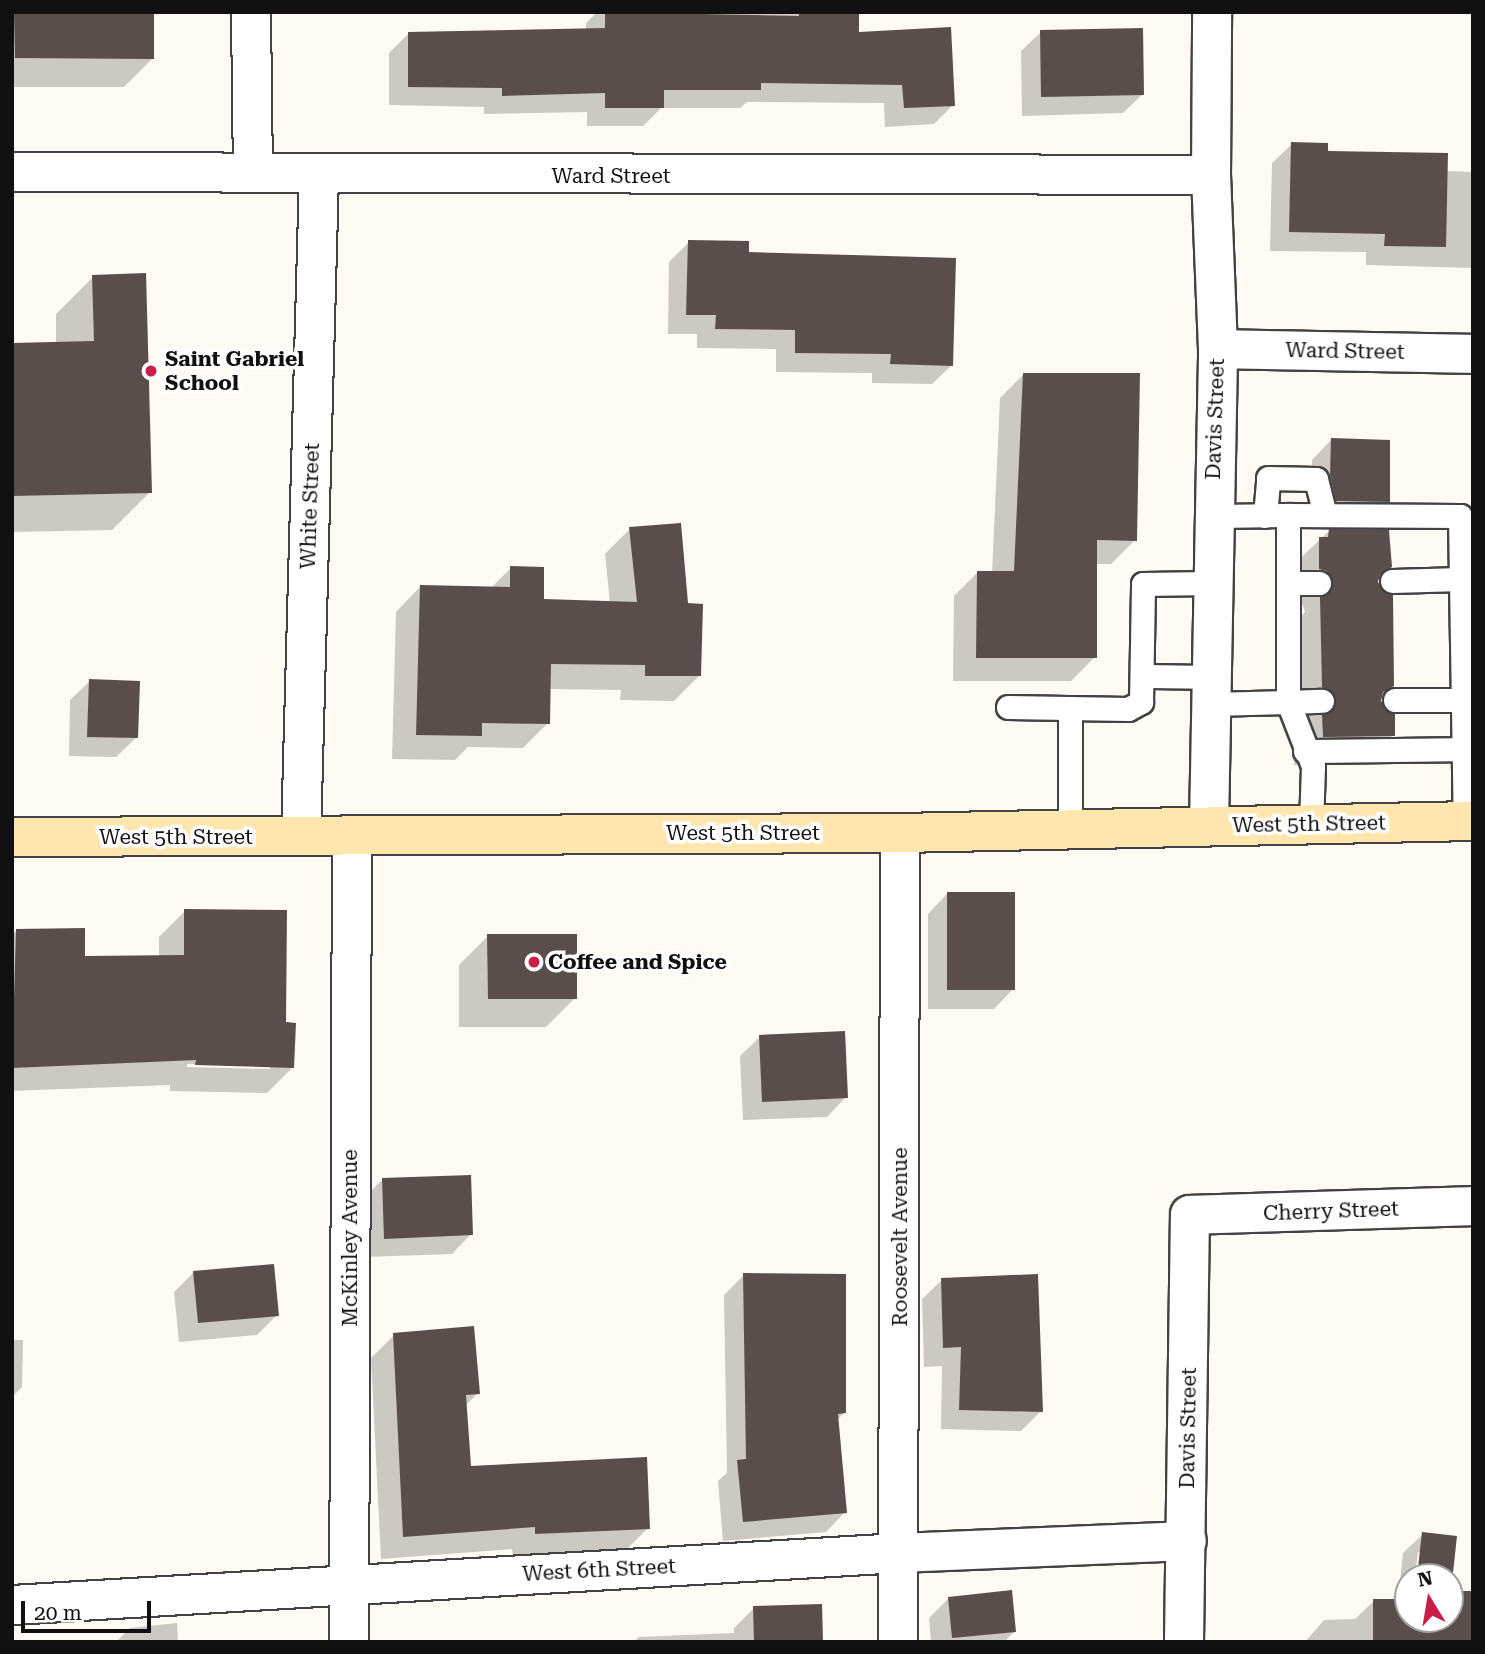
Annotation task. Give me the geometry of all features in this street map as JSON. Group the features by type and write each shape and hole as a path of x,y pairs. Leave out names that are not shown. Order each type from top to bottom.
{"main road":[{"name":"West 5th Street","path":"12,837 900,833 1469,822"}],"street":[{"path":"251,12 253,173"},
{"name":"Davis Street","path":"1209,825 1211,583 1218,349 1211,175 1212,12"},
{"name":"Ward Street","path":"12,172 253,173 318,176 1211,175"},
{"name":"White Street","path":"301,836 318,176"},
{"name":"Ward Street","path":"1218,349 1473,354"},
{"name":"Roosevelt Avenue","path":"898,1642 900,833"},
{"name":"McKinley Avenue","path":"349,1642 352,835"},
{"name":"Cherry Street","path":"1190,1215 1473,1206"},
{"name":"Davis Street","path":"1184,1642 1190,1215"},
{"name":"West 6th Street","path":"12,1605 900,1553 1187,1541"}],"lane":[{"path":"1265,516 1268,478 1316,479 1325,516"},
{"path":"1288,515 1288,702 1312,766 1311,824"},
{"path":"1213,516 1460,516 1462,749 1469,822"},
{"path":"1392,581 1461,579"},
{"path":"1008,707 1128,709 1141,702 1143,584 1211,583"},
{"path":"1288,583 1319,583"},
{"path":"1142,676 1211,691 1288,702 1322,701"},
{"path":"1395,700 1461,700"},
{"path":"1070,708 1070,829"},
{"path":"1305,751 1462,749"}],"building":[{"path":"14,12 154,12 154,59 15,58"},
{"path":"605,12 799,16 799,12 859,12 859,32 951,27 955,106 904,108 902,85 761,83 761,90 664,90 664,108 605,108 605,93 502,96 502,88 408,87 408,32 605,28"},
{"path":"1143,28 1144,95 1041,97 1040,30"},
{"path":"1291,142 1328,143 1328,151 1448,153 1446,247 1384,246 1385,234 1289,232"},
{"path":"688,240 749,241 749,252 956,258 953,366 890,364 891,354 795,353 795,330 715,329 716,315 686,315"},
{"path":"146,273 152,493 12,496 12,343 94,341 92,275"},
{"path":"1023,373 1140,373 1137,541 1097,540 1097,658 976,658 977,571 1014,571"},
{"path":"1331,438 1390,440 1390,502 1336,501 1330,476"},
{"path":"681,523 688,603 703,604 701,676 645,676 645,665 551,664 550,724 482,723 482,736 416,735 420,585 510,587 510,566 544,567 544,599 637,602 629,527"},
{"path":"1329,529 1389,530 1392,567 1380,574 1378,582 1385,593 1393,595 1394,686 1383,692 1381,701 1395,714 1395,736 1323,737 1322,715 1330,712 1336,701 1333,693 1322,687 1320,597 1331,591 1333,582 1327,571 1319,569 1319,537 1328,537"},
{"path":"89,679 140,681 138,738 87,737"},
{"path":"947,892 1015,892 1015,990 947,990"},
{"path":"184,909 287,910 286,1022 296,1023 294,1068 195,1065 196,1060 12,1068 16,929 85,928 85,956 184,955"},
{"path":"487,934 577,934 577,999 488,999"},
{"path":"845,1031 848,1098 762,1102 759,1035"},
{"path":"471,1175 473,1235 384,1239 382,1178"},
{"path":"274,1264 279,1316 198,1323 193,1271"},
{"path":"743,1273 846,1274 846,1413 838,1414 847,1513 743,1522 737,1460 746,1459"},
{"path":"1038,1274 1043,1412 959,1410 961,1347 943,1348 941,1278"},
{"path":"474,1326 480,1394 466,1395 471,1466 647,1457 650,1529 535,1534 535,1527 403,1537 393,1333"},
{"path":"1422,1532 1457,1536 1454,1563 1419,1563"},
{"path":"1012,1590 1016,1632 952,1638 948,1597"},
{"path":"1464,1591 1473,1591 1473,1642 1373,1642 1373,1599 1394,1599 1394,1633 1464,1633"},
{"path":"822,1604 823,1642 754,1642 753,1606"}],"place":[{"name":"Saint Gabriel School","path":"151,371"},
{"name":"Coffee and Spice","path":"534,962"}]}
